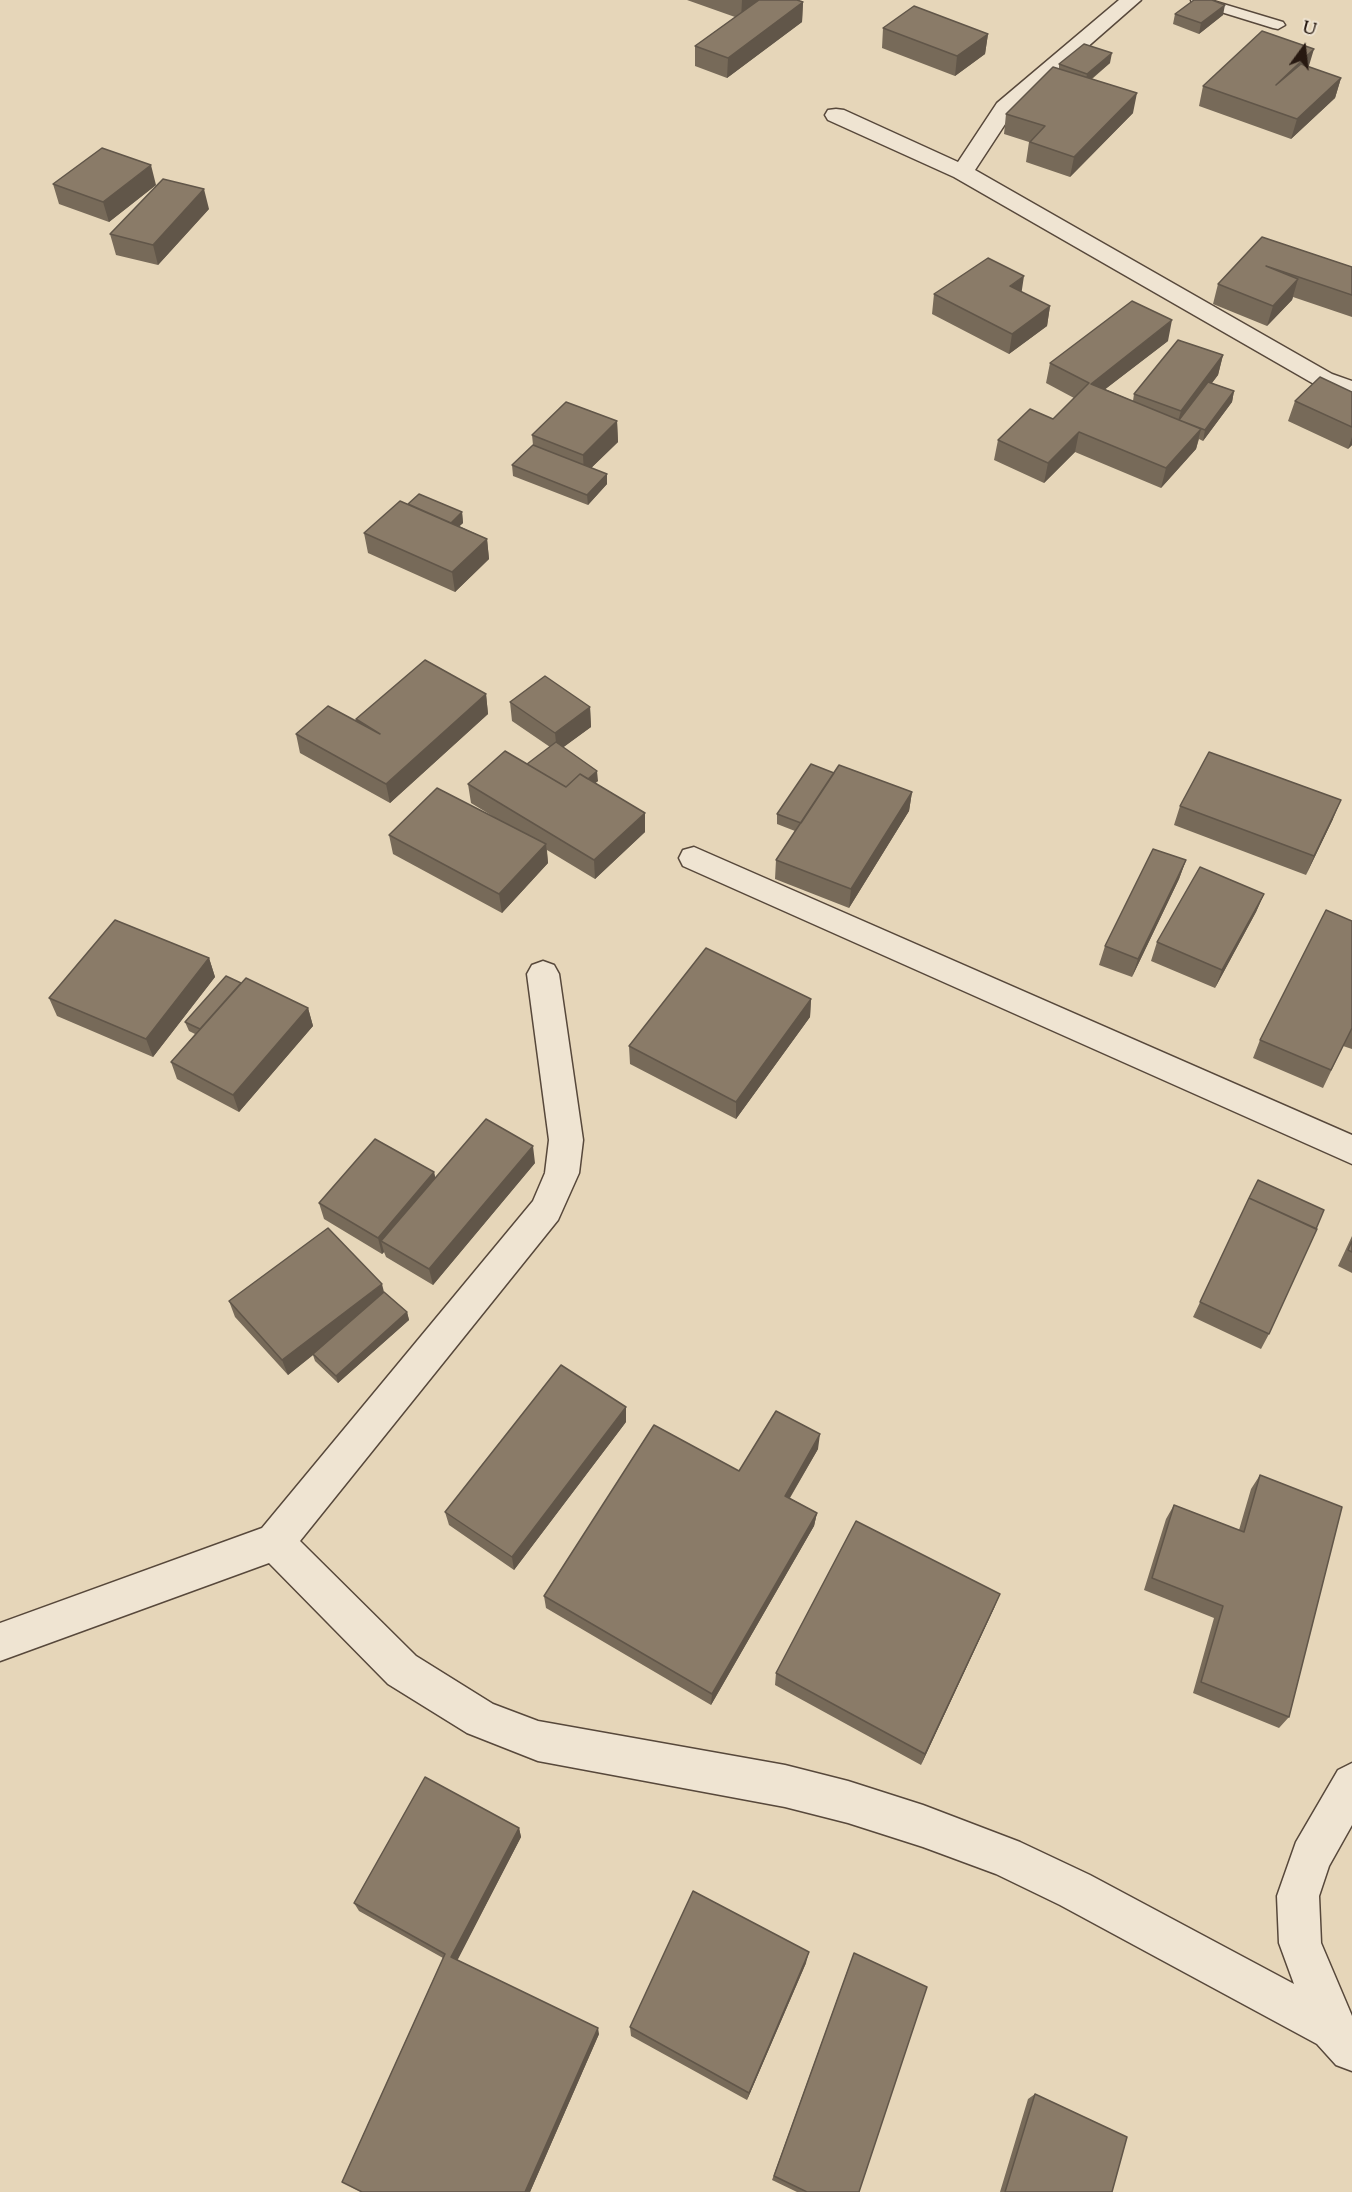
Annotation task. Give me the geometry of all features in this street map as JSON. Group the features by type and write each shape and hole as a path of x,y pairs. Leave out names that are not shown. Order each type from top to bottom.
{"street":[{"path":"962,172 1005,108 1131,0"},
{"path":"836,115 962,172 1323,379 1352,390"},
{"path":"694,858 1352,1150"},
{"path":"0,1642 275,1542 546,1210 562,1173 566,1140 543,974"},
{"path":"275,1542 402,1670 481,1719 538,1741 785,1786 848,1802 923,1826 1005,1857 1075,1890 1343,2038"},
{"path":"1343,2038 1300,1943 1298,1896 1311,1857 1352,1784"}],"lane":[{"path":"1197,0 1278,25"}],"building":[{"path":"759,0 803,2 728,58 695,46"},
{"path":"1194,0 1212,0 1225,5 1201,23 1175,14"},
{"path":"914,6 988,34 957,56 883,28"},
{"path":"1262,31 1314,49 1276,85 1301,64 1341,78 1297,119 1203,86"},
{"path":"1084,44 1112,53 1087,74 1059,64"},
{"path":"1053,67 1137,93 1074,157 1030,142 1045,126 1006,114"},
{"path":"102,148 151,165 103,202 53,184"},
{"path":"163,179 204,189 153,245 110,234"},
{"path":"1262,237 1352,267 1352,295 1266,266 1298,279 1273,306 1218,284"},
{"path":"988,258 1024,276 1010,286 1050,306 1012,334 934,294"},
{"path":"1132,301 1172,320 1091,384 1201,429 1166,468 1079,432 1048,463 998,440 1030,409 1053,419 1089,383 1050,363"},
{"path":"1178,340 1223,355 1181,411 1134,394"},
{"path":"1320,377 1352,392 1352,427 1295,401"},
{"path":"1208,382 1234,391 1205,430 1179,420"},
{"path":"566,402 617,421 583,455 532,435"},
{"path":"533,445 607,474 587,495 512,465"},
{"path":"419,494 462,512 451,523 408,504"},
{"path":"400,501 487,539 452,572 364,533"},
{"path":"425,660 486,694 386,784 296,734 328,706 380,734 356,719"},
{"path":"545,676 590,707 555,733 510,702"},
{"path":"556,742 597,771 588,779 580,774 566,787 527,764"},
{"path":"505,751 566,787 580,774 645,813 594,860 468,784"},
{"path":"1209,752 1341,800 1314,856 1180,806"},
{"path":"811,764 834,773 801,823 777,814"},
{"path":"839,765 912,792 851,889 776,860"},
{"path":"437,788 546,844 499,894 389,835"},
{"path":"1153,849 1186,860 1138,959 1105,946"},
{"path":"1200,867 1264,894 1222,970 1157,942"},
{"path":"1326,910 1352,921 1352,1028 1331,1070 1260,1040"},
{"path":"115,920 209,958 146,1039 49,998"},
{"path":"706,948 811,999 736,1102 629,1046"},
{"path":"226,976 241,983 200,1029 185,1022"},
{"path":"246,978 308,1008 233,1095 171,1062"},
{"path":"486,1119 533,1146 429,1269 381,1241"},
{"path":"375,1139 434,1172 378,1238 319,1203"},
{"path":"1258,1180 1324,1210 1316,1229 1249,1198"},
{"path":"1249,1198 1317,1229 1269,1334 1200,1302"},
{"path":"328,1228 382,1284 282,1360 229,1301"},
{"path":"384,1292 407,1312 336,1376 313,1354"},
{"path":"561,1365 626,1407 512,1557 445,1512"},
{"path":"776,1411 820,1434 785,1496 817,1513 712,1694 544,1596 654,1425 739,1471"},
{"path":"1260,1475 1342,1507 1289,1717 1201,1682 1223,1606 1152,1578 1174,1505 1244,1532"},
{"path":"856,1521 1000,1594 925,1754 776,1673"},
{"path":"425,1777 519,1828 451,1957 598,2028 525,2192 362,2192 342,2182 445,1954 354,1903"},
{"path":"693,1891 809,1952 749,2093 630,2027"},
{"path":"854,1953 927,1987 859,2192 807,2192 774,2176"},
{"path":"1035,2094 1127,2137 1112,2192 1005,2192"}]}
